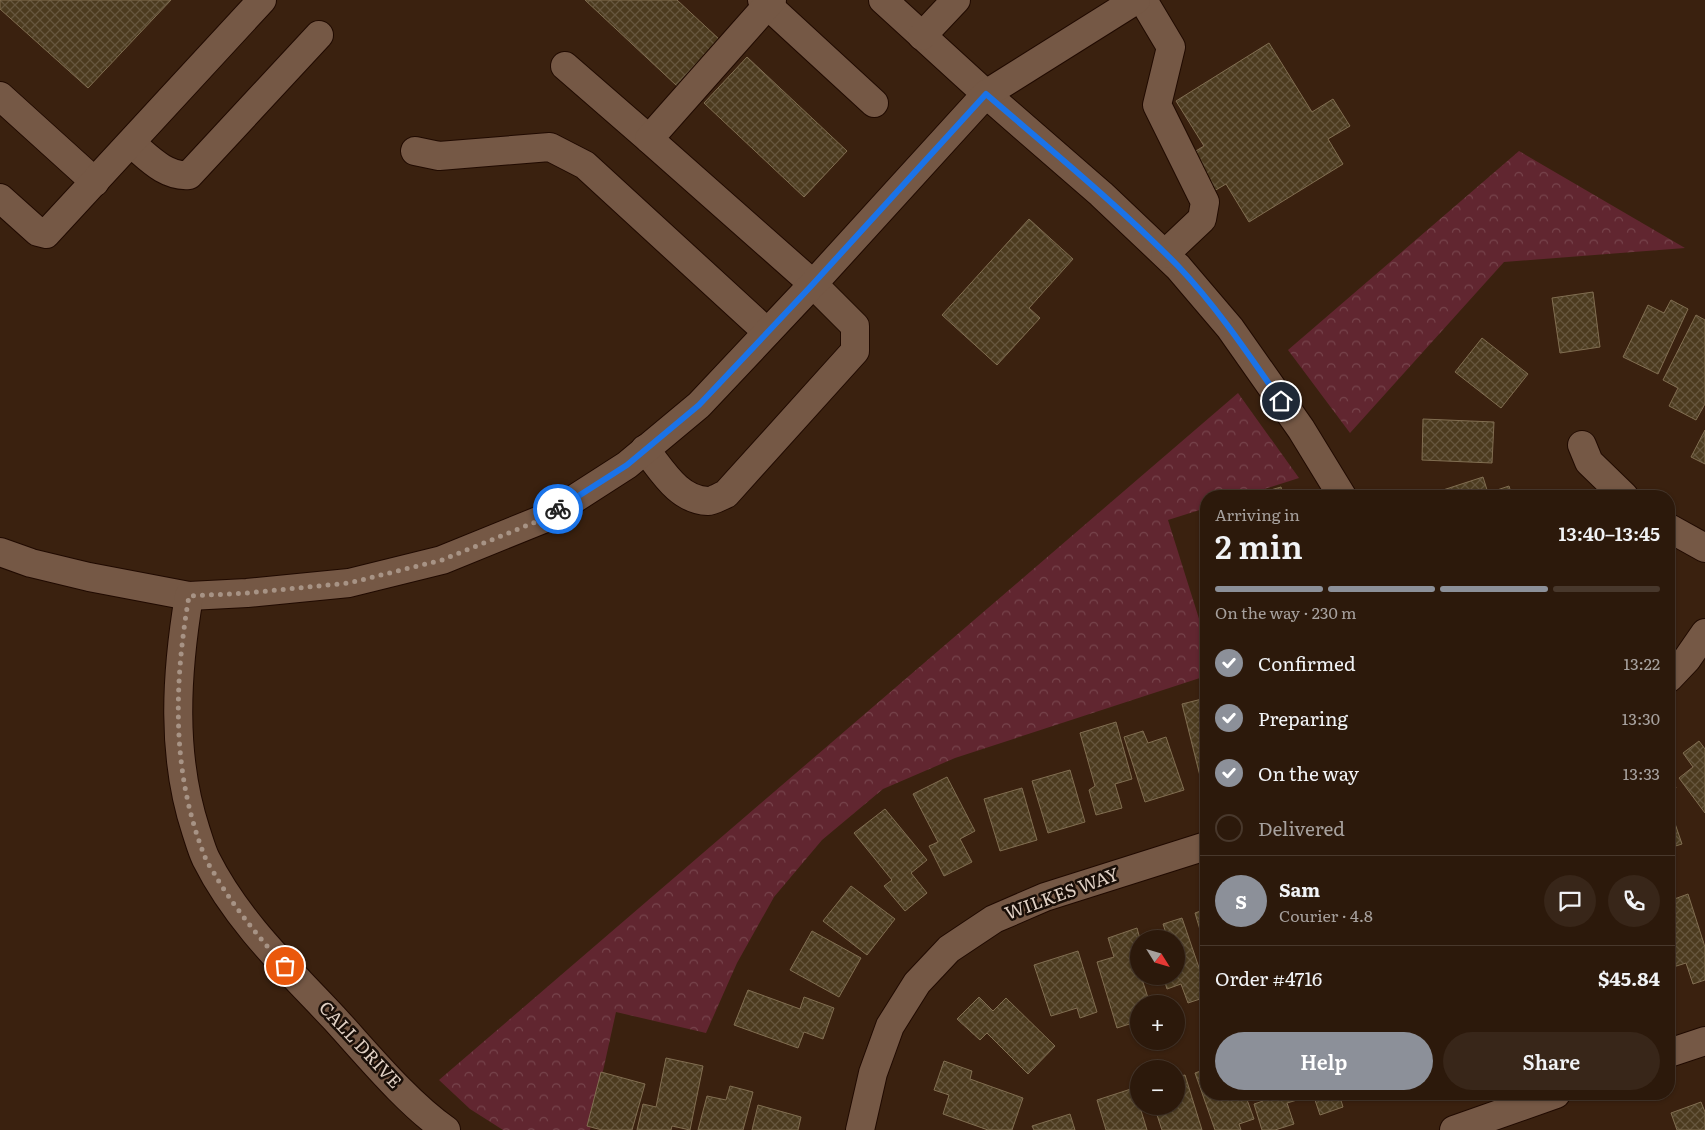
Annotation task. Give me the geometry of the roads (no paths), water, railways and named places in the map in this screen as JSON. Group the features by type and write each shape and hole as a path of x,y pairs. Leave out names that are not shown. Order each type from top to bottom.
{"street":[{"path":"0,198 38,232 46,234 262,0"},
{"path":"883,0 986,94 1102,194 1165,254 1230,328 1301,429 1338,490"},
{"path":"922,36 956,0"},
{"path":"0,552 31,563 89,577 189,596 247,593 349,583 442,560 543,519 627,465 699,405 813,284 986,94 1136,0"},
{"path":"1142,0 1171,47 1157,105 1205,202 1202,219 1165,254"},
{"path":"648,139 767,2 874,103"},
{"path":"131,143 166,171 177,176 189,175 319,36"},
{"path":"565,66 813,284 855,326 855,351 726,494 709,501 694,498 679,491 646,450"},
{"path":"0,96 95,182"},
{"path":"415,151 439,156 550,147 585,165 767,332"},
{"path":"1582,445 1589,462 1618,490"},
{"path":"1675,531 1705,548"},
{"name":"CALL DRIVE","path":"189,596 182,635 177,736 187,804 205,858 232,903 259,938 396,1085 446,1130"},
{"path":"1675,671 1705,632"},
{"name":"WILKES WAY","path":"860,1130 873,1073 890,1026 917,983 949,949 994,919 1045,897 1200,848"},
{"path":"1675,1052 1705,1040"},
{"path":"1454,1130 1535,1100"}]}
